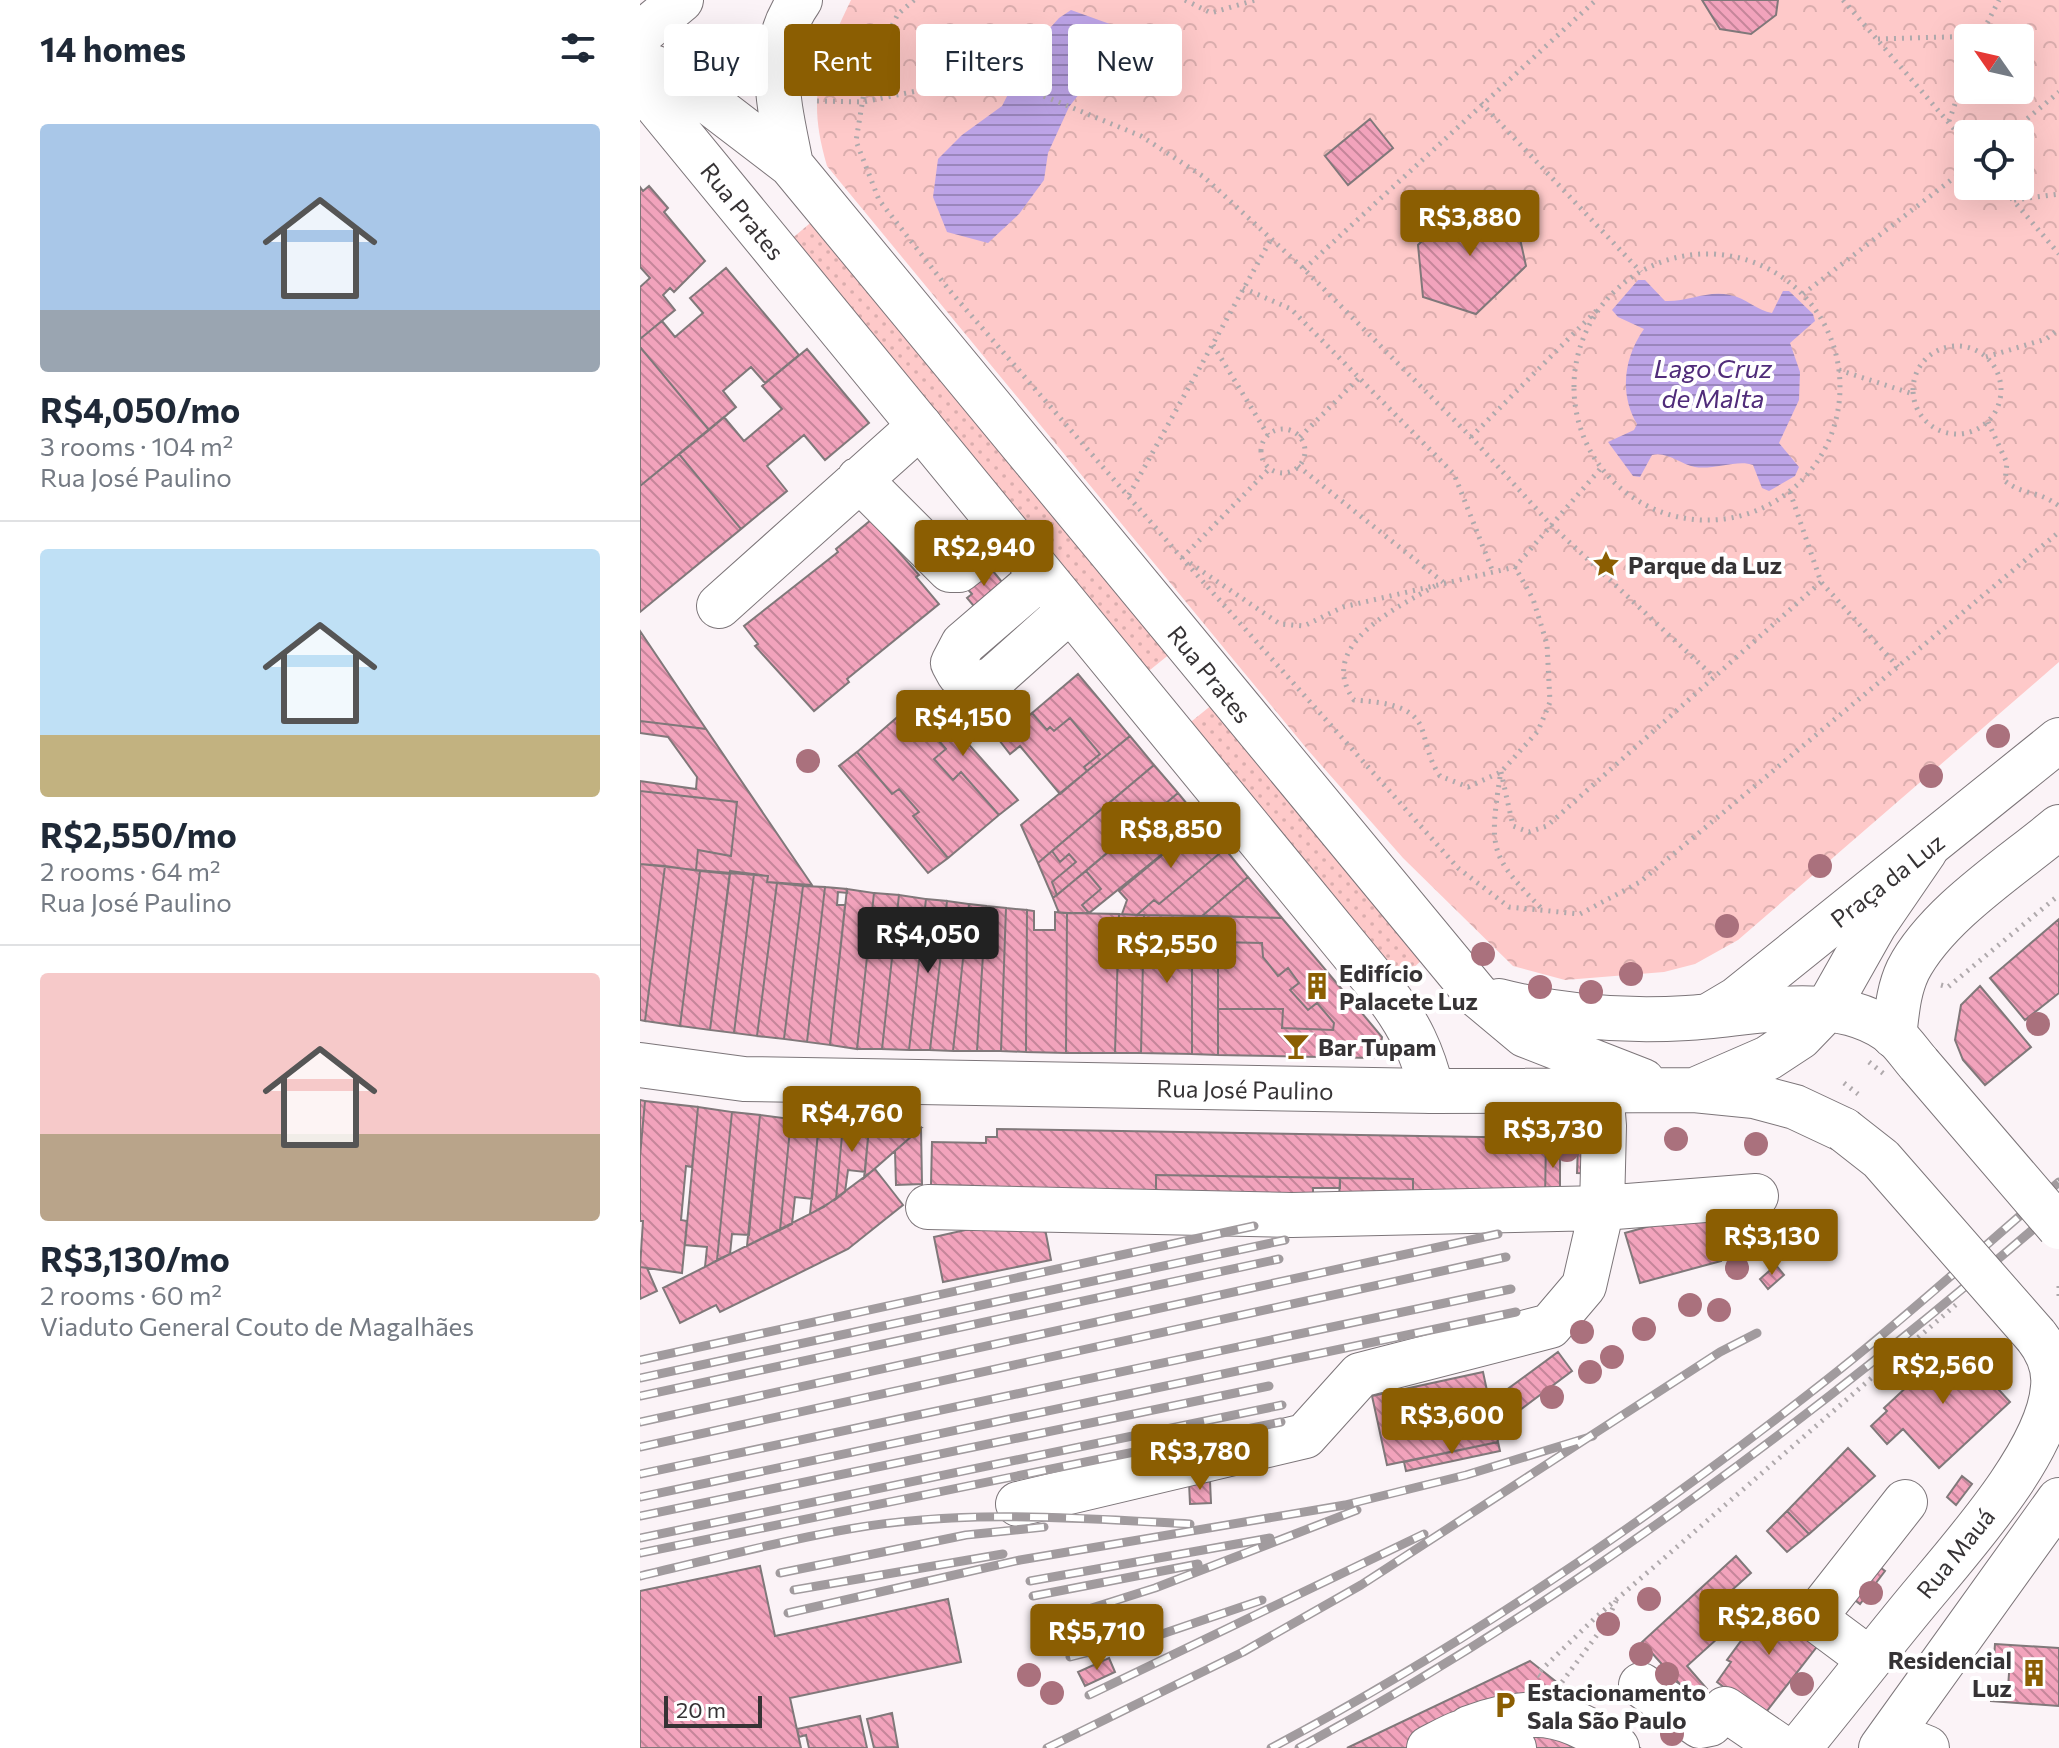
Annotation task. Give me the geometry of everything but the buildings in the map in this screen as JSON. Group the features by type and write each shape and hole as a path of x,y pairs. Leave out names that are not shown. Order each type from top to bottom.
{"main road":[{"path":"640,34 681,0"},
{"path":"791,165 776,90 778,44 800,0"},
{"name":"Rua Prates","path":"640,62 672,74 791,165 1477,995 1525,1035 1679,1090"},
{"name":"Rua Prates","path":"640,85 1409,1025 1425,1062 1432,1091"},
{"path":"719,606 920,426"},
{"path":"859,479 950,570 959,570 1007,533"},
{"path":"1042,576 963,644 953,663 959,674 977,685 994,678 1070,610"},
{"path":"1154,712 1206,670"},
{"name":"Praça da Luz","path":"1710,1015 1737,999 1925,851 2059,740"},
{"path":"1906,1050 1899,994 1907,972 1923,946 1948,919 2059,827"},
{"path":"1679,1090 1768,1058 1800,1037 1827,1009 1875,924 1925,851"},
{"path":"1477,995 1564,1017 1688,1018 1782,1008 1827,1009 1858,1018 1906,1050 2059,1227"},
{"name":"Rua José Paulino","path":"640,1065 744,1079 1432,1091 1679,1090 1754,1096 1795,1107 1844,1130"},
{"path":"1018,1504 1305,1436 1360,1375 1550,1326 1584,1286 1602,1208 1604,1126 1601,1090"},
{"name":"Rua Mauá","path":"1799,1748 1989,1511 2024,1461 2045,1419 2053,1386 2046,1351 2036,1336 1881,1159 1844,1130"},
{"path":"928,1207 1292,1215 1602,1208 1756,1196"},
{"path":"1900,1743 1966,1632 2059,1500"},
{"path":"1905,1502 1814,1618 1857,1675 1966,1632"},
{"path":"1641,1685 1700,1726 1710,1724 1725,1709 1782,1748"},
{"path":"1429,1748 1499,1717 1532,1712 1570,1731 1617,1748"},
{"path":"1469,1728 1491,1731 1514,1748"}],"path":[{"path":"914,0 898,14 873,62 856,141 879,200 950,291 1458,868 1509,907 1580,914 1640,882 2059,532"},
{"path":"1185,0 1211,13 1255,0"},
{"path":"1304,269 1596,0"},
{"path":"1843,0 1954,128"},
{"path":"1987,24 1999,0"},
{"path":"1877,39 1954,38"},
{"path":"776,90 816,101 863,102 975,79 1012,83 1141,136 1204,177 1270,241 1304,269 1471,437 1552,526 1714,677"},
{"path":"2026,120 2059,92"},
{"path":"1481,103 1641,272"},
{"path":"1949,122 1955,104"},
{"path":"1803,294 1954,178"},
{"path":"2034,197 2059,194"},
{"path":"2013,200 2059,254"},
{"path":"1128,495 1270,241"},
{"path":"1471,437 1604,303 1641,272 1682,257 1726,255 1754,262 1781,275 1803,294 1821,317 1833,342 1839,370 1840,404 1831,437 1814,467 1790,492 1764,508 1735,517 1705,521 1675,517 1647,506 1622,490 1601,468 1585,442 1576,414 1574,385 1583,342 1604,303"},
{"path":"1243,288 1291,309 1454,474 1493,572"},
{"path":"1986,357 2046,339 2059,329"},
{"path":"1213,345 1268,435"},
{"path":"1959,346 1986,357 2000,382 1996,410 1988,422 1963,435 1935,430 1916,408 1913,394 1914,379 1930,355 1959,346"},
{"path":"1839,370 1913,394"},
{"path":"1300,437 1360,377"},
{"path":"1988,422 2007,463 2005,481 2017,490 2040,492 2059,506"},
{"path":"1281,429 1300,437 1305,455 1298,466 1284,473 1270,468 1261,452 1268,435 1281,429"},
{"path":"1298,466 1443,582"},
{"path":"1181,557 1270,468"},
{"path":"1181,557 1280,624 1304,626 1343,607 1515,567 1601,468"},
{"path":"1790,492 1821,582 1898,667"},
{"path":"1443,582 1385,614 1359,637 1342,667 1344,687 1354,700 1395,706 1411,714 1421,727 1424,747 1440,776 1468,787 1501,772 1538,731 1550,702 1547,644 1533,599 1515,567"},
{"path":"1501,772 1513,826 1529,832 1547,826 1821,582"},
{"path":"1501,772 1492,829 1495,851 1508,874 1543,910"},
{"path":"1907,972 1948,987 2059,895"},
{"path":"2058,1298 2059,1286"},
{"path":"1537,1674 1595,1618 1963,1298"},
{"path":"1570,1731 1617,1599"}],"green space":[{"name":"Parque da Luz","path":"851,0 2059,0 2059,662 1738,940 1695,964 1664,972 1565,980 1513,966 1403,858 1307,749 827,166 818,119 817,96 900,96 900,24 840,24"},
{"path":"815,219 1171,653 1145,674 789,241"},
{"path":"1213,704 1423,959 1398,982 1187,725"}],"water":[{"path":"1071,10 1110,24 1068,24 1068,96 1078,96 1069,107 1048,153 1044,180 1019,214 988,243 947,232 933,197 938,159 962,135 1002,106 1007,96 1052,96 1052,26"},
{"name":"Lago Cruz de Malta","path":"1638,280 1645,280 1665,301 1722,294 1772,313 1783,291 1789,291 1813,314 1815,321 1790,343 1800,372 1799,400 1779,443 1799,467 1795,476 1769,491 1762,488 1753,465 1747,463 1695,467 1658,454 1652,455 1640,477 1633,476 1608,442 1634,430 1637,424 1628,400 1626,376 1632,351 1644,329 1618,317 1612,310"}],"railway":[{"path":"1271,1748 1488,1622 1696,1479 1858,1354 2059,1182"},
{"path":"1299,1748 1500,1629 1693,1498 1879,1357 2059,1207"},
{"path":"640,1360 1254,1226"},
{"path":"640,1422 1498,1234"},
{"path":"640,1378 1285,1240"},
{"path":"640,1447 1506,1257"},
{"path":"640,1396 1279,1259"},
{"path":"640,1474 1511,1289"},
{"path":"640,1497 1516,1312"},
{"path":"1047,1748 1243,1652 1361,1585 1720,1352 1757,1333"},
{"path":"640,1516 1269,1386"},
{"path":"640,1538 1282,1405"},
{"path":"640,1553 1281,1422"},
{"path":"788,1613 1020,1560 1345,1505 1466,1475 1593,1436"},
{"path":"1038,1625 1155,1588 1357,1510"},
{"path":"640,1576 797,1539 891,1523 1019,1517 1190,1524"},
{"path":"780,1573 966,1535 1044,1527"},
{"path":"1089,1695 1424,1534"},
{"path":"1030,1581 1270,1538"},
{"path":"794,1590 1003,1554"},
{"path":"1033,1596 1198,1564"},
{"path":"1070,1657 1159,1635 1262,1600"}],"place":[{"name":"Parque da Luz","path":"1606,564"},
{"name":"Edifício Palacete Luz","path":"1317,986"},
{"name":"Bar Tupam","path":"1296,1046"},
{"name":"Residencial Luz","path":"2034,1673"},
{"name":"Estacionamento Sala São Paulo","path":"1505,1705"}]}
